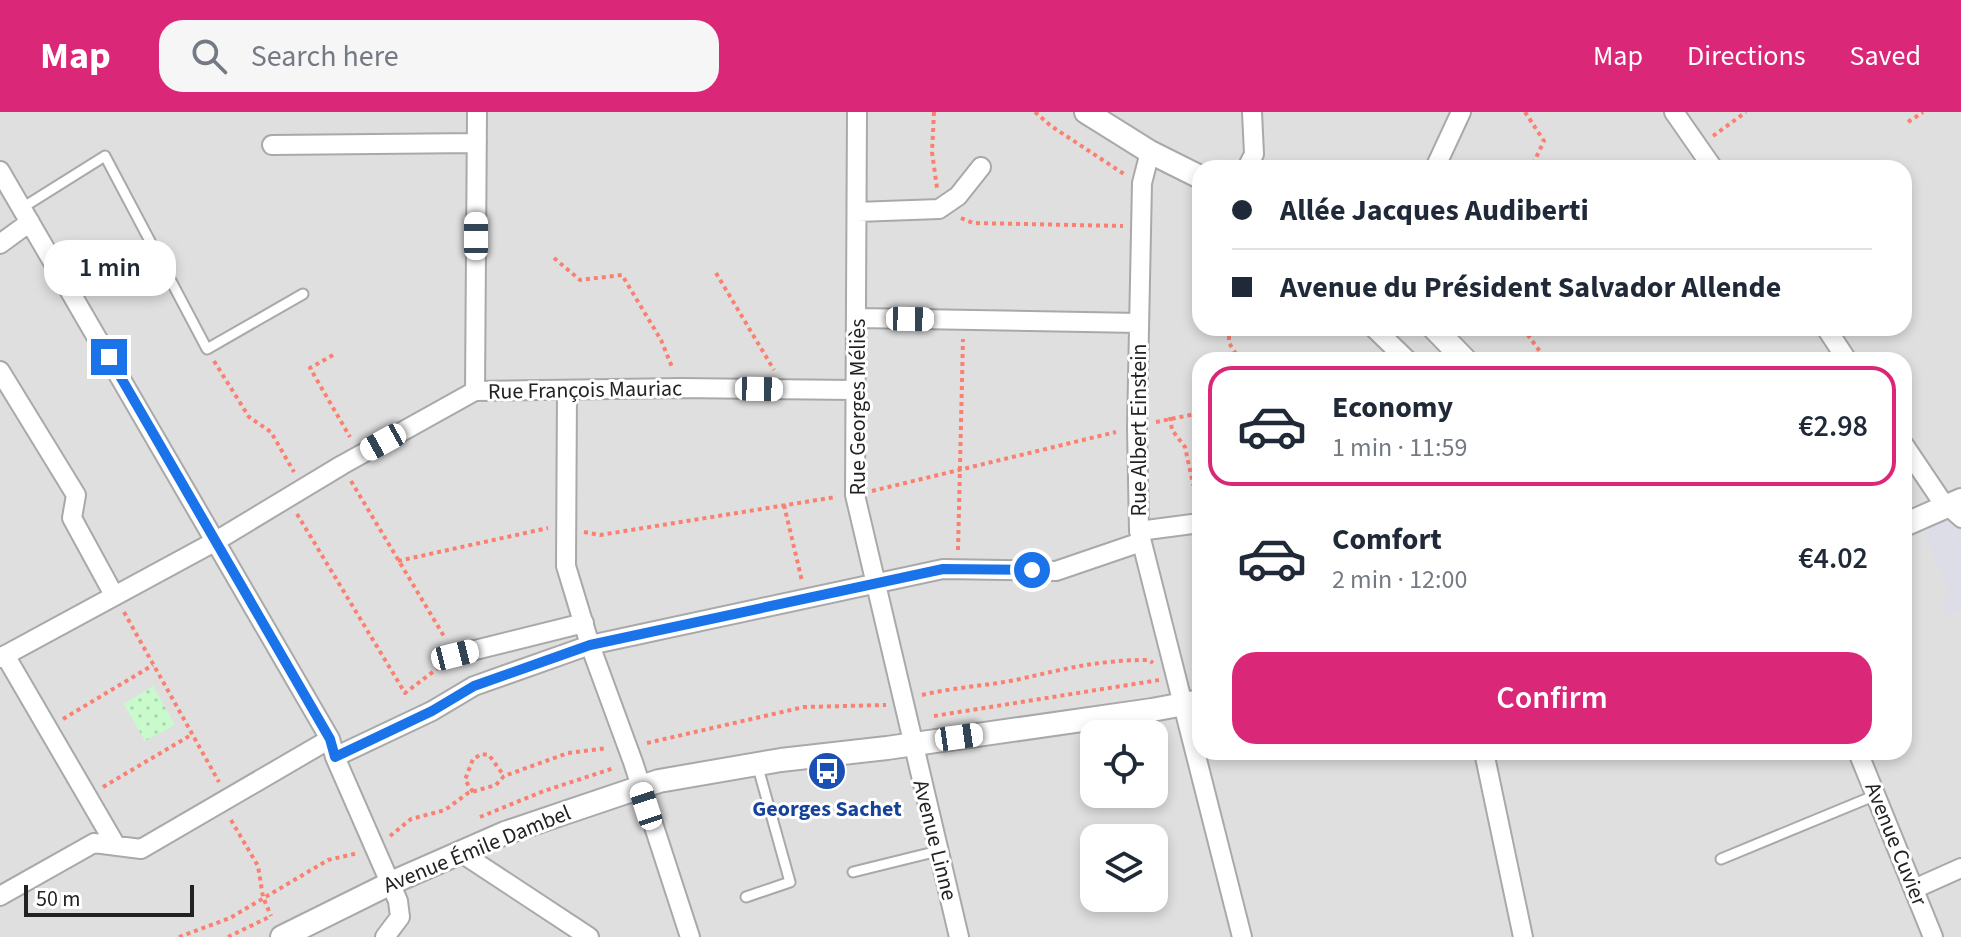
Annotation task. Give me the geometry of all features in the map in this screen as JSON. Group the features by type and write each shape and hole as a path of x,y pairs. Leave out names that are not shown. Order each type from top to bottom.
{"street":[{"path":"475,391 477,112"},
{"name":"Rue Georges Méliès","path":"857,112 855,495 912,744"},
{"path":"1086,112 1150,152 1192,173"},
{"path":"1251,160 1254,154 1252,112"},
{"path":"1439,160 1461,112"},
{"path":"1674,112 1708,160"},
{"path":"272,145 477,143"},
{"name":"Rue Albert Einstein","path":"1150,152 1142,183 1137,427 1140,536 1175,677 1191,702"},
{"path":"857,212 939,209 958,196 981,167"},
{"path":"0,171 216,541 332,748 398,901 400,917 385,937"},
{"path":"0,244 26,215"},
{"path":"858,318 1139,323"},
{"path":"1382,336 1399,352"},
{"path":"1442,336 1457,352"},
{"path":"0,371 76,495 72,518 114,595"},
{"name":"Rue François Mauriac","path":"2,657 216,541 342,465 475,391 681,388 855,390"},
{"path":"567,391 566,566 690,937"},
{"path":"1912,455 1956,509 1912,523"},
{"path":"0,896 94,843 141,849 224,801 332,748 432,711 474,686 590,645 943,569 1056,571 1140,536 1192,525"},
{"path":"455,655 584,623"},
{"path":"2,657 115,844"},
{"name":"Avenue Émile Dambel","path":"282,937 391,883 505,833 640,787 757,764 1191,702"},
{"name":"Avenue Linne","path":"912,744 959,937"},
{"name":"Rue Albert Einstein","path":"1204,760 1242,937"},
{"path":"1486,760 1523,937"},
{"name":"Avenue Cuvier","path":"1861,760 1933,937"},
{"path":"460,852 589,937"},
{"path":"1914,889 1961,868"}],"lane":[{"path":"26,215 105,156 207,349 303,294"},
{"path":"746,897 790,882 757,764"},
{"path":"1721,859 1876,795"},
{"path":"853,872 938,851"}],"path":[{"path":"934,112 932,152 939,209 973,223 1141,227"},
{"path":"1035,112 1114,169 1142,183"},
{"path":"1525,112 1544,141 1535,160"},
{"path":"1698,146 1746,112"},
{"path":"1908,122 1923,112"},
{"path":"554,258 580,280 622,275 661,340 681,388"},
{"path":"716,273 785,389"},
{"path":"959,569 958,472 963,320"},
{"path":"207,349 249,417 271,432 304,488"},
{"path":"333,355 310,368 360,455"},
{"path":"398,561 542,528 600,535 855,495 958,472 1170,417 1192,416"},
{"path":"1170,417 1172,430 1185,447 1192,479"},
{"path":"287,498 405,693 455,655 342,465"},
{"path":"784,505 806,599"},
{"path":"114,595 258,866 263,897 271,916"},
{"path":"47,728 153,665"},
{"path":"907,721 1175,677"},
{"path":"87,797 191,735"},
{"path":"473,792 465,780 473,759 482,754 489,755 504,776"}],"shaded area":[{"path":"0,112 1961,112 1961,937 0,937"},
{"path":"1961,511 1961,610 1947,616 1940,599 1949,594 1922,527"}],"green space":[{"path":"153,686 175,725 145,741 124,704"}],"place":[{"name":"Georges Sachet","path":"827,771"}],"route":[{"path":"109,357 330,739 335,757 432,711 474,686 590,645 943,569 1032,570"}]}
